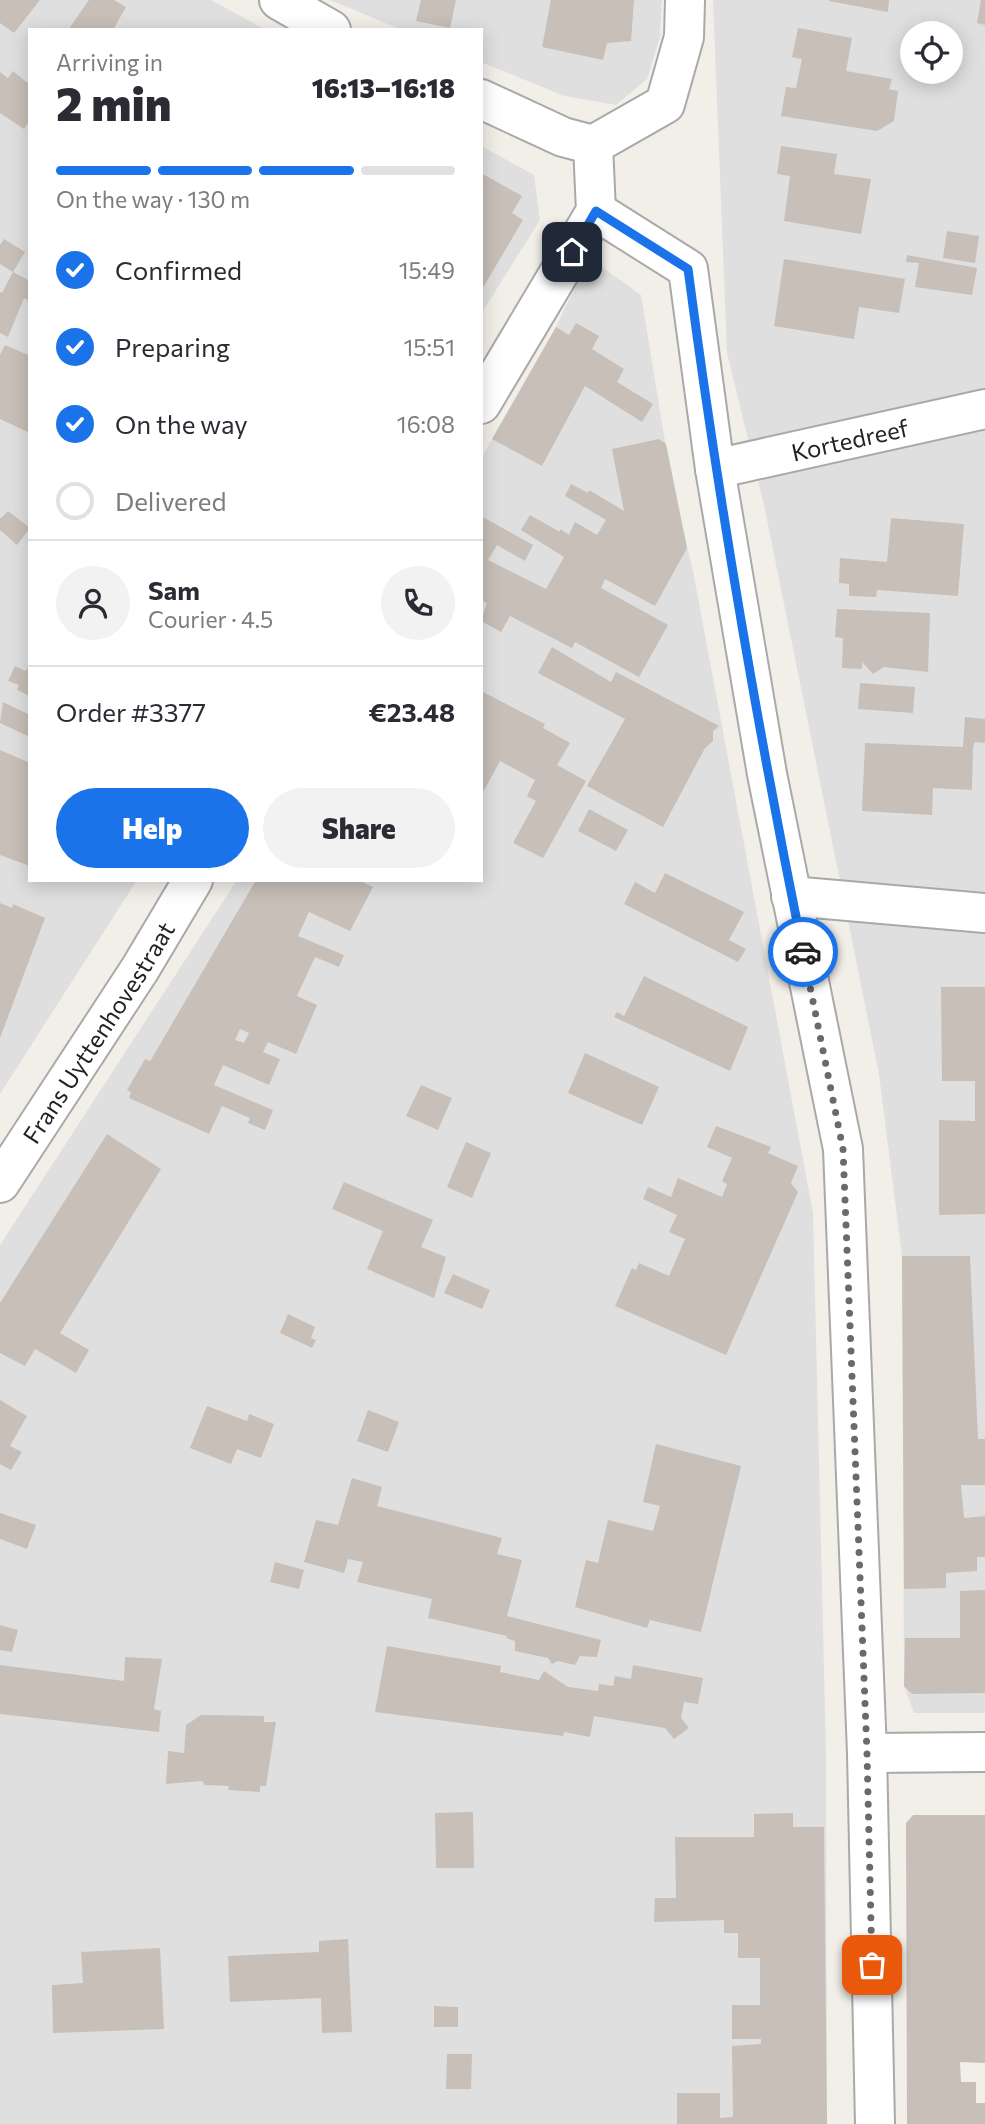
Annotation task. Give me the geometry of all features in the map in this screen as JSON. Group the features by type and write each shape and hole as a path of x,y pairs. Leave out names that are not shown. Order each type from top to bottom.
{"street":[{"path":"279,0 328,28"},
{"path":"483,100 563,137 593,145 665,104 684,37 685,0"},
{"path":"483,401 596,211 593,145"},
{"path":"596,211 688,269 715,469 767,774 843,1149 867,1753 875,2124"},
{"name":"Kortedreef","path":"715,469 985,409"},
{"name":"Frans Uyttenhovestraat","path":"0,1183 140,969 192,882"},
{"path":"791,896 985,913"},
{"path":"867,1753 985,1752"}],"shaded area":[{"path":"0,0 211,0 262,28 28,28 28,882 136,882 0,1094"},
{"path":"330,0 662,0 660,37 647,79 616,105 564,96 483,63 483,28 397,28"},
{"path":"713,0 985,0 985,1713 914,1713 904,1686 902,1256 879,1074 764,505 727,353"},
{"path":"483,147 534,175 540,220 483,311"},
{"path":"589,258 641,295 671,478 693,571 813,1213 826,1751 827,2124 0,2124 0,1245 236,882 483,882 483,455 556,327"}],"building":[{"path":"0,0 40,0 14,33 0,23"},
{"path":"89,0 114,0 126,7 114,28 69,28"},
{"path":"421,0 456,0 450,28 416,21"},
{"path":"551,0 634,0 631,41 607,43 603,60 542,47"},
{"path":"889,0 888,12 829,1"},
{"path":"981,0 985,0 985,25 977,23"},
{"path":"798,28 852,38 846,71 892,79 889,89 898,91 894,121 877,131 781,116 786,87 796,88 802,59 792,57"},
{"path":"13,71 28,83 28,123 24,129 0,113 0,72 8,78"},
{"path":"781,146 837,154 834,174 871,179 861,234 784,221 790,176 777,174"},
{"path":"483,174 522,196 512,213 523,220 483,288"},
{"path":"947,231 979,236 975,263 943,258"},
{"path":"4,239 25,252 13,272 0,264 0,245"},
{"path":"907,255 977,268 972,295 915,287 919,263 906,262"},
{"path":"784,259 905,279 899,313 859,307 854,339 774,326"},
{"path":"13,272 28,280 28,300 24,298 8,337 0,333 0,292 2,293"},
{"path":"576,323 599,336 592,349 624,369 617,382 653,404 642,422 585,386 542,466 492,439 556,327 569,335"},
{"path":"5,345 28,355 28,432 0,419 0,355"},
{"path":"659,439 666,444 687,548 655,606 605,579 601,588 668,625 639,677 575,642 572,648 510,616 501,632 483,622 487,603 483,601 483,517 533,545 525,561 497,545 488,560 546,589 564,557 521,530 530,515 569,535 575,522 597,535 606,520 565,496 571,484 588,493 589,490 624,511 612,449"},
{"path":"8,511 28,526 28,531 17,545 0,530 0,519"},
{"path":"891,518 964,524 958,596 877,590 876,597 849,596 849,584 839,583 840,558 887,562"},
{"path":"837,609 930,613 928,672 884,667 873,674 862,662 862,669 842,668 843,638 835,637"},
{"path":"552,647 611,682 616,672 719,726 713,731 713,741 705,748 663,827 587,786 625,719 538,673"},
{"path":"15,666 26,671 28,667 28,695 17,690 19,685 8,681"},
{"path":"860,683 915,687 913,713 858,709"},
{"path":"483,692 545,724 543,728 570,743 557,765 586,781 543,858 513,843 536,801 527,796 535,780 500,761 483,792"},
{"path":"3,702 28,714 28,736 0,723"},
{"path":"965,717 985,719 985,743 975,742 973,747 972,790 933,788 932,815 862,811 865,743 963,747"},
{"path":"0,750 28,762 28,865 0,855"},
{"path":"589,809 628,830 616,851 578,831"},
{"path":"665,873 744,912 729,940 746,949 738,962 624,904 635,882 655,893"},
{"path":"255,882 362,882 373,887 350,931 309,912 298,936 344,955 339,967 315,957 297,996 317,1005 296,1054 268,1042 263,1052 280,1059 269,1085 223,1065 214,1085 273,1110 265,1130 248,1123 250,1118 222,1106 209,1134 129,1098 131,1092 127,1090 145,1059 150,1061","holes":["240,1029 249,1033 244,1043 235,1040"]},
{"path":"0,903 12,908 13,904 45,918 0,1038"},
{"path":"644,976 748,1027 730,1071 614,1017 617,1012 624,1016"},
{"path":"941,987 985,987 985,1214 939,1215 939,1120 975,1121 975,1081 942,1081"},
{"path":"585,1053 659,1087 642,1125 568,1093"},
{"path":"421,1085 452,1098 438,1130 406,1116"},
{"path":"716,1126 771,1147 768,1153 798,1166 791,1183 798,1192 726,1355 615,1306 632,1268 636,1270 639,1263 669,1276 685,1239 669,1232 677,1215 643,1199 648,1187 671,1197 678,1178 722,1197 727,1184 722,1181 732,1158 707,1147"},
{"path":"107,1134 161,1169 60,1333 89,1350 76,1373 35,1349 25,1366 0,1353 0,1303"},
{"path":"466,1142 491,1153 472,1198 447,1187"},
{"path":"344,1182 433,1220 421,1247 446,1257 434,1298 367,1269 383,1231 332,1209"},
{"path":"902,1256 970,1256 978,1439 985,1439 985,1485 961,1485 964,1518 985,1516 985,1557 977,1557 977,1571 946,1573 946,1588 904,1589"},
{"path":"453,1274 490,1290 482,1309 444,1293"},
{"path":"288,1314 315,1327 311,1338 316,1340 312,1348 280,1333"},
{"path":"0,1400 27,1416 10,1446 22,1452 11,1470 0,1464"},
{"path":"207,1406 247,1421 249,1414 274,1424 261,1458 237,1449 231,1464 190,1448"},
{"path":"368,1410 399,1422 388,1452 357,1441"},
{"path":"656,1444 741,1466 701,1632 650,1620 647,1628 575,1607 586,1560 598,1563 608,1520 653,1531 660,1506 643,1502"},
{"path":"352,1478 382,1487 377,1506 502,1538 497,1554 522,1560 507,1616 601,1640 597,1657 580,1656 575,1665 558,1661 552,1664 548,1658 515,1651 515,1641 506,1638 507,1636 428,1618 432,1599 357,1582 363,1562 348,1559 344,1573 304,1562 316,1520 338,1525"},
{"path":"0,1513 36,1525 27,1549 0,1539"},
{"path":"275,1562 304,1570 299,1589 270,1582"},
{"path":"985,1590 985,1693 912,1694 904,1686 905,1638 960,1638 960,1591"},
{"path":"0,1625 18,1630 12,1652 0,1650"},
{"path":"387,1646 501,1666 500,1672 539,1680 544,1671 568,1687 598,1691 599,1684 613,1686 615,1676 631,1679 633,1665 703,1678 698,1704 684,1702 681,1718 689,1728 674,1739 665,1728 594,1716 590,1737 564,1732 563,1736 375,1712"},
{"path":"125,1657 162,1659 154,1709 161,1711 159,1732 0,1714 0,1665 124,1681"},
{"path":"201,1715 264,1716 264,1722 276,1722 266,1786 260,1786 260,1792 228,1790 229,1786 205,1785 202,1781 166,1784 168,1751 184,1753 186,1725"},
{"path":"473,1812 474,1868 436,1868 435,1813"},
{"path":"793,1813 793,1827 824,1827 827,2124 677,2124 677,2093 720,2093 720,2118 733,2117 732,2046 761,2044 761,2039 732,2039 732,2005 760,2005 760,1958 738,1958 738,1933 724,1933 724,1920 654,1922 655,1898 676,1898 675,1837 754,1837 754,1814"},
{"path":"913,1815 985,1815 985,2063 960,2062 961,2082 976,2082 976,2103 985,2103 985,2124 907,2124 906,1823"},
{"path":"348,1939 352,2032 322,2033 321,1998 230,2002 228,1956 319,1952 319,1941"},
{"path":"160,1948 164,2029 53,2033 52,1985 83,1983 81,1952"},
{"path":"434,2006 458,2007 458,2027 434,2027"},
{"path":"447,2054 472,2054 471,2089 446,2089"}],"way so far":[{"path":"803,952 843,1149 867,1753 872,1965"}],"route":[{"path":"572,252 596,211 688,269 715,469 767,774 803,952"}]}
